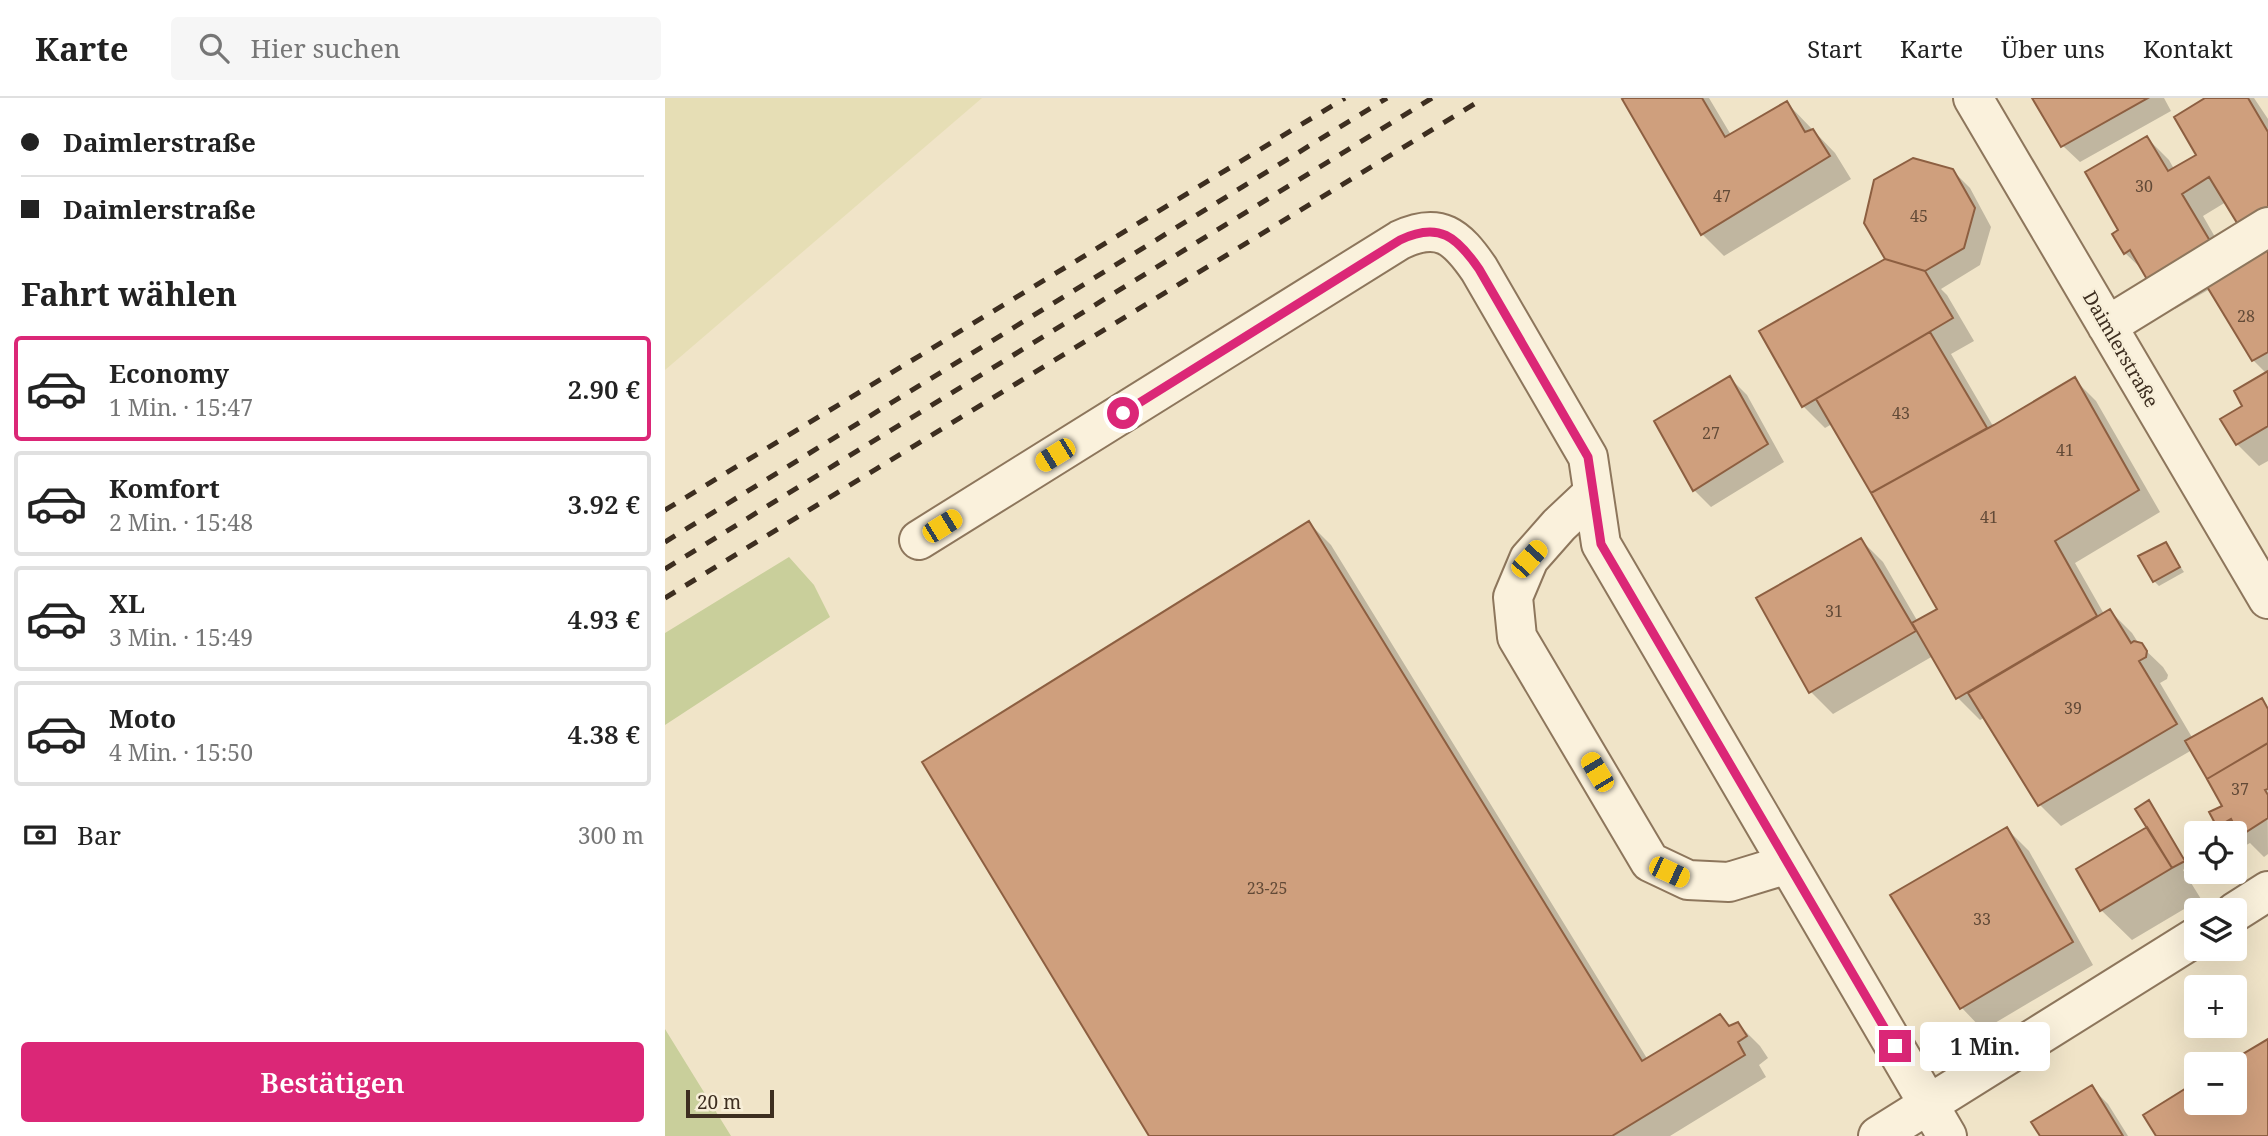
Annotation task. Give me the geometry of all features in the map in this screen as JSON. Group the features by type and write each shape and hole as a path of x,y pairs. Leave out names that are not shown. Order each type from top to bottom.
{"street":[{"name":"Daimlerstraße","path":"1973,98 2268,600"},
{"path":"2107,326 2268,227"},
{"path":"919,540 1400,240 1424,231 1453,237 1479,269 1588,457 1601,544 1939,1121"},
{"path":"1593,493 1529,559 1513,597 1517,637 1650,862 1688,880 1729,882 1788,864"},
{"path":"2247,904 2268,891"},
{"path":"1878,1136 1939,1121 2184,945"}],"shaded area":[{"path":"665,98 982,98 665,370"}],"green space":[{"path":"789,557 814,585 830,617 665,725 665,633"},
{"path":"665,1029 731,1136 665,1136"}],"building":[{"path":"1702,98 1725,137 1787,101 1805,132 1813,129 1830,156 1701,235 1622,99"},
{"path":"2032,98 2148,98 2061,147"},
{"path":"2205,98 2248,98 2268,132 2268,215 2242,231 2209,177 2182,194 2216,251 2152,288 2130,250 2124,254 2112,234 2118,230 2085,172 2147,136 2168,171 2196,155 2174,117"},
{"path":"1913,158 1953,169 1975,208 1964,248 1925,271 1885,259 1864,223 1874,180"},
{"path":"2268,242 2268,352 2252,361 2203,280"},
{"path":"1885,259 1925,271 1953,318 1802,407 1759,331"},
{"path":"1930,332 1987,428 1871,493 1816,399"},
{"path":"2268,371 2268,426 2236,445 2220,419 2242,406 2234,391"},
{"path":"1730,376 1768,444 1693,491 1654,421"},
{"path":"2075,377 2139,490 2055,541 2097,616 1956,699 1912,623 1937,609 1871,493"},
{"path":"1309,521 1642,1061 1720,1014 1729,1026 1738,1022 1747,1036 1738,1042 1745,1055 1612,1136 1149,1136 922,762"},
{"path":"1861,538 1916,631 1809,693 1756,598"},
{"path":"2166,542 2180,567 2153,582 2138,556"},
{"path":"2110,609 2131,643 2142,643 2147,651 2146,657 2139,661 2177,724 2038,806 1968,693"},
{"path":"2262,698 2268,709 2268,743 2207,779 2185,741"},
{"path":"2268,743 2268,789 2265,790 2268,795 2268,818 2247,832 2247,821 2214,821 2209,812 2222,806 2207,779"},
{"path":"2149,800 2184,862 2172,868 2135,809"},
{"path":"2007,827 2073,942 1960,1009 1890,895"},
{"path":"2147,827 2172,868 2100,911 2076,869"},
{"path":"2268,1039 2268,1136 2156,1136 2143,1115 2184,1089 2184,1115 2247,1115 2246,1052"},
{"path":"2092,1085 2123,1136 2040,1136 2031,1122"}],"railway":[{"path":"665,510 1345,98"},
{"path":"665,542 1387,98"},
{"path":"665,569 1432,98"},
{"path":"665,598 1484,98"}],"route":[{"path":"1123,413 1400,240 1424,231 1453,237 1479,269 1588,457 1601,544 1895,1046"}]}
